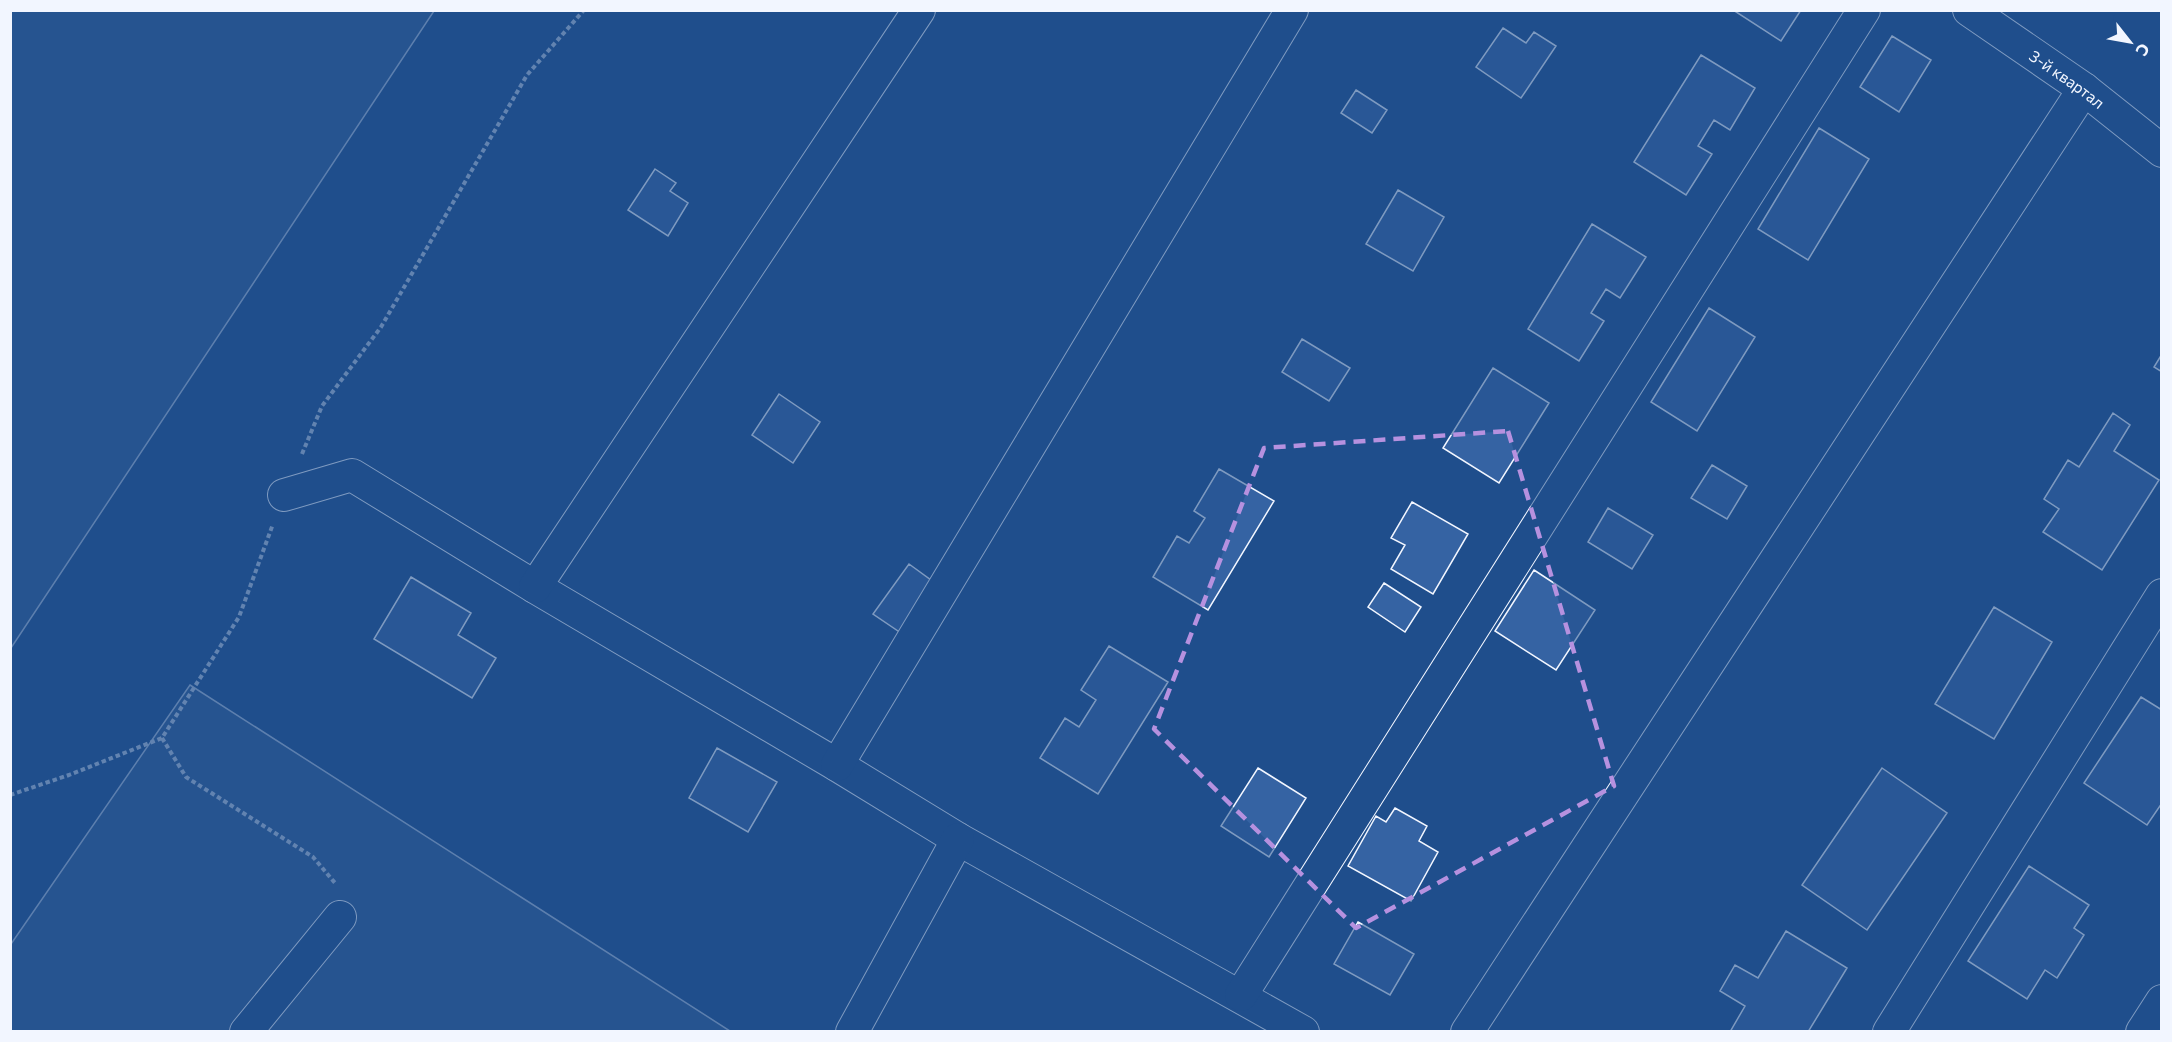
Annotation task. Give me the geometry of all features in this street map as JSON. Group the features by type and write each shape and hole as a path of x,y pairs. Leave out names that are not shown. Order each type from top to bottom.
{"street":[{"path":"535,587 920,10"},
{"path":"837,765 1292,10"},
{"path":"1240,995 1864,10"},
{"name":"3-й квартал","path":"1970,10 2084,89 2162,151"},
{"path":"1467,1032 2084,89"},
{"path":"284,495 352,475 958,839 1303,1032"},
{"path":"1888,1032 2162,595"},
{"path":"852,1032 958,839"},
{"path":"246,1032 340,916"},
{"path":"2142,1032 2162,1000"}],"path":[{"path":"10,795 69,775 162,738 238,617 284,495 322,406 381,327 527,75 584,10"},
{"path":"162,738 186,777 313,857 340,889 340,916"}],"highlighted area":[{"path":"1508,431 1614,786 1356,928 1154,729 1264,448"}],"shaded area":[{"path":"10,11 434,11 11,648"},
{"path":"190,685 730,1031 11,1032 11,944"}],"building":[{"path":"1733,10 1801,10 1781,41"},
{"path":"1503,28 1526,43 1534,32 1556,46 1521,98 1476,67"},
{"path":"1892,36 1931,60 1899,112 1860,87"},
{"path":"1701,55 1755,88 1730,130 1714,120 1698,146 1712,154 1686,195 1634,162"},
{"path":"1356,90 1387,110 1372,133 1341,113"},
{"path":"1819,128 1869,159 1808,260 1758,229"},
{"path":"655,169 676,183 670,191 688,203 668,236 628,210"},
{"path":"1398,190 1444,217 1413,271 1366,244"},
{"path":"1592,224 1646,257 1620,298 1606,289 1591,313 1604,321 1579,361 1528,329"},
{"path":"1709,308 1755,337 1697,431 1651,402"},
{"path":"1302,339 1350,368 1329,401 1282,372"},
{"path":"2162,354 2162,372 2154,367"},
{"path":"1493,368 1549,403 1499,483 1443,448"},
{"path":"779,394 820,422 793,463 752,435"},
{"path":"2113,413 2130,425 2114,451 2159,480 2102,570 2043,532 2059,509 2044,499 2068,460 2079,467"},
{"path":"1712,465 1747,486 1727,519 1691,498"},
{"path":"1219,469 1274,501 1208,610 1153,577 1177,536 1189,543 1205,518 1194,511"},
{"path":"1412,502 1468,534 1433,594 1391,569 1405,545 1391,538"},
{"path":"1608,508 1653,535 1632,569 1588,542"},
{"path":"909,564 935,583 901,633 873,614"},
{"path":"1534,570 1595,610 1556,670 1495,631"},
{"path":"411,577 471,613 458,635 496,658 472,698 374,639"},
{"path":"1384,583 1421,607 1405,632 1368,607"},
{"path":"1994,607 2052,642 1994,739 1935,704"},
{"path":"1109,646 1168,682 1098,794 1040,758 1065,718 1079,727 1096,700 1081,690"},
{"path":"2141,697 2162,710 2162,803 2147,825 2084,783"},
{"path":"717,748 777,782 748,832 689,798"},
{"path":"1258,768 1306,798 1269,857 1221,826"},
{"path":"1882,768 1947,813 1867,930 1802,885"},
{"path":"1395,808 1427,826 1419,841 1438,852 1411,901 1348,866 1376,816 1386,822"},
{"path":"2029,866 2089,905 2074,928 2084,935 2057,978 2045,970 2027,999 1968,961"},
{"path":"1358,922 1414,954 1390,995 1334,964"},
{"path":"1786,931 1847,968 1808,1032 1730,1032 1745,1006 1720,991 1735,965 1758,978"}]}
